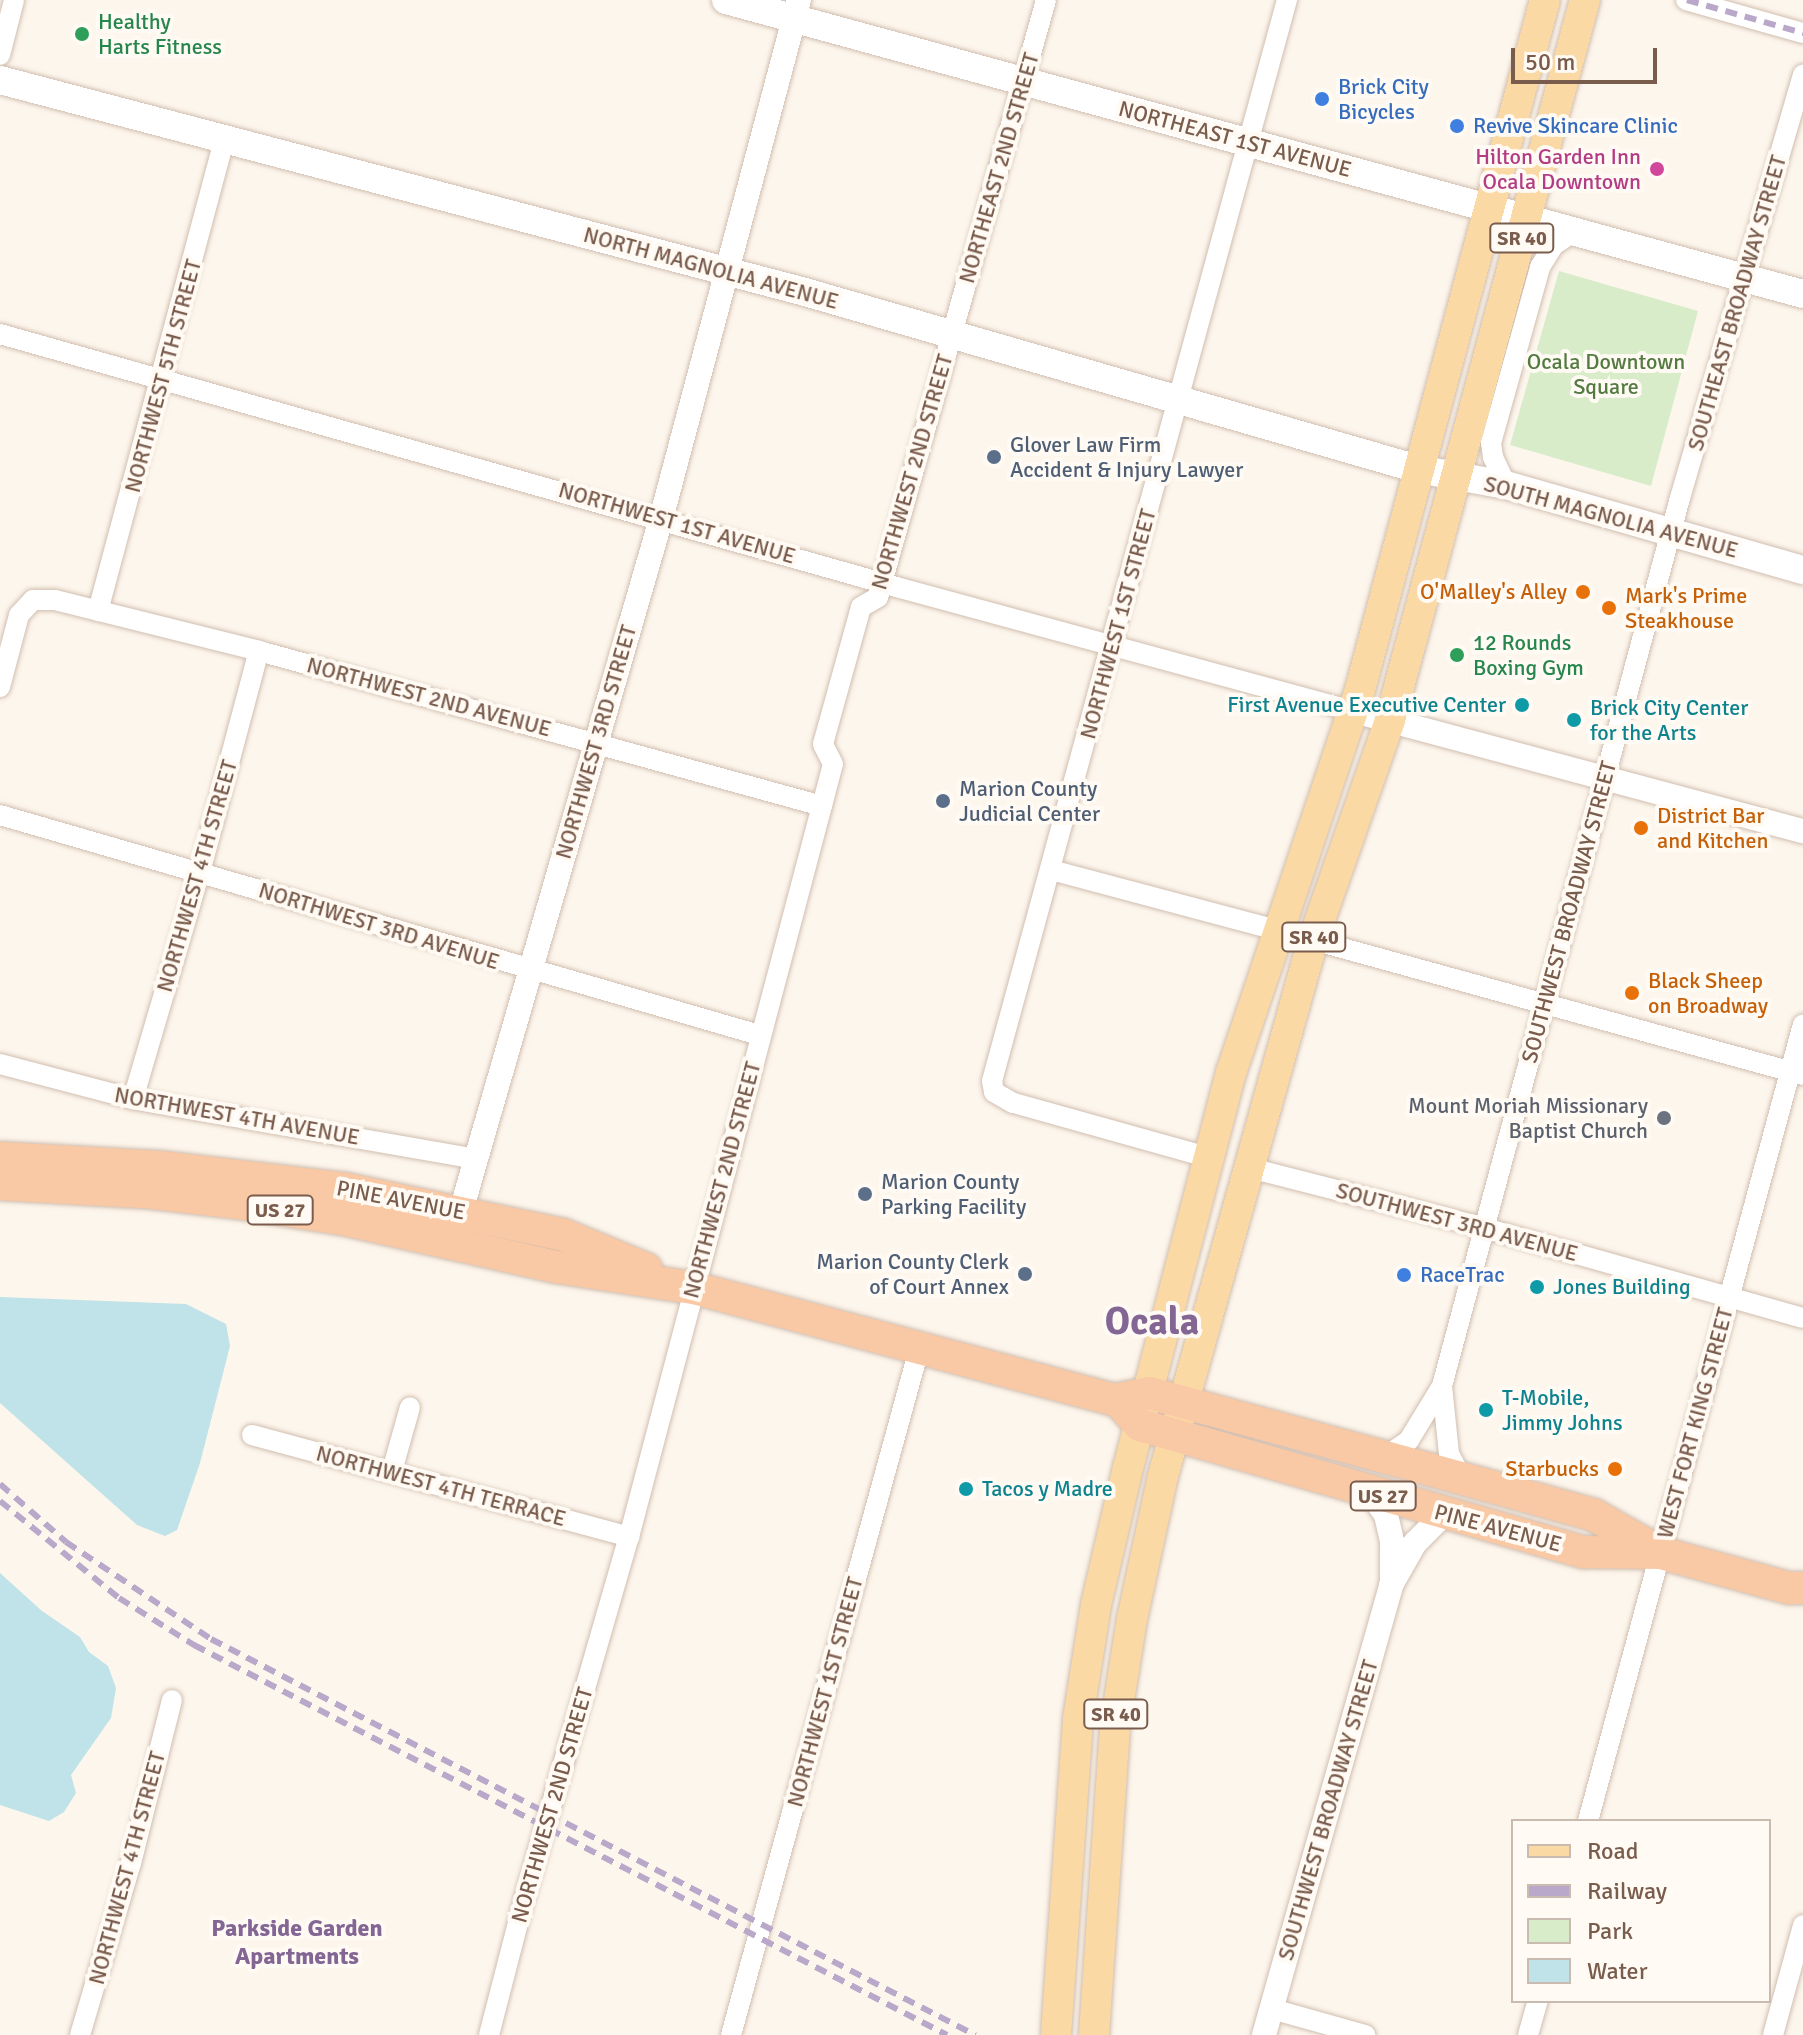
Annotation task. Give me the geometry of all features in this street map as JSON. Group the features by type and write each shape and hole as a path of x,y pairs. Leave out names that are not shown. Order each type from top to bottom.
{"highway":[{"name":"PINE AVENUE","path":"0,1158 243,1174 461,1211 564,1235 694,1288"},
{"name":"PINE AVENUE","path":"0,1184 154,1193 239,1203 342,1219 556,1267 694,1288 919,1349 1133,1397 1184,1403 1462,1478 1594,1515 1661,1553 1798,1591"},
{"path":"1133,1397 1140,1425"},
{"name":"PINE AVENUE","path":"1140,1425 1584,1552 1661,1553"}],"main road":[{"name":"NORTHEAST 1ST AVENUE","path":"726,0 796,10 1247,144 1803,294"},
{"name":"SR 40","path":"1133,1397 1277,930 1354,711 1545,0"},
{"name":"SR 40","path":"1094,2033 1109,1788 1121,1674 1159,1490 1313,940 1390,720 1585,0"},
{"name":"NORTH MAGNOLIA AVENUE","path":"0,80 727,271 1179,398 1418,469"},
{"name":"SOUTH MAGNOLIA AVENUE","path":"1418,469 1506,485 1803,570"},
{"path":"1313,940 1301,923 1297,908 1312,857 1317,821"},
{"path":"1277,930 1288,964 1275,1020 1280,1054"},
{"name":"SR 40","path":"1056,2023 1078,1719 1096,1605 1140,1425"}],"street":[{"path":"0,55 14,0"},
{"name":"NORTHEAST 2ND STREET","path":"952,336 1046,0"},
{"name":"NORTHWEST 1ST STREET","path":"1207,1157 1013,1103 994,1092 992,1081 1287,0"},
{"path":"1686,0 1803,33"},
{"name":"NORTHWEST 3RD STREET","path":"461,1211 661,519 796,10"},
{"name":"SOUTHEAST BROADWAY STREET","path":"1671,531 1803,74"},
{"name":"NORTHWEST 5TH STREET","path":"98,611 163,380 224,141"},
{"path":"1506,485 1493,457 1491,443 1540,267 1554,245 1575,231"},
{"name":"NORTHWEST 1ST AVENUE","path":"0,334 1354,711"},
{"name":"NORTHWEST 2ND STREET","path":"489,2035 528,1885 629,1537 833,764 823,744 861,607 878,597 952,336"},
{"name":"SOUTHWEST BROADWAY STREET","path":"1385,1457 1409,1440 1442,1386 1671,531"},
{"name":"NORTHWEST 2ND AVENUE","path":"0,687 19,615 33,600 55,600 259,651 822,806"},
{"name":"NORTHWEST 4TH STREET","path":"133,1099 200,872 259,651"},
{"path":"1354,711 1803,831"},
{"name":"NORTHWEST 3RD AVENUE","path":"0,815 532,972 759,1035"},
{"path":"1051,870 1277,930"},
{"path":"1313,940 1796,1073"},
{"name":"WEST FORT KING STREET","path":"1589,1819 1728,1296 1796,1073 1803,1024"},
{"name":"NORTHWEST 4TH AVENUE","path":"0,1064 133,1099 476,1159"},
{"name":"SOUTHWEST 3RD AVENUE","path":"1250,1168 1485,1228 1803,1318"},
{"name":"NORTHWEST 1ST STREET","path":"731,2035 919,1349"},
{"name":"SOUTHWEST BROADWAY STREET","path":"1442,1386 1449,1454 1462,1478"},
{"path":"392,1471 410,1407"},
{"name":"NORTHWEST 4TH TERRACE","path":"252,1435 629,1537"},
{"name":"SOUTHWEST BROADWAY STREET","path":"1370,1492 1386,1515 1392,1542 1391,1585"},
{"name":"SOUTHWEST BROADWAY STREET","path":"1264,2035 1391,1585 1415,1543 1445,1513"},
{"name":"NORTHWEST 4TH STREET","path":"80,2035 131,1863 172,1700"},
{"path":"1773,2035 1803,1925"},
{"path":"1528,2035 1537,2003"},
{"path":"1272,2009 1365,2035"}],"green space":[{"name":"Ocala Downtown Square","path":"1559,271 1698,311 1651,486 1510,445"}],"water":[{"path":"0,1297 186,1304 226,1324 230,1346 200,1463 177,1530 165,1536 137,1525 0,1403"},
{"path":"0,1573 42,1611 80,1637 89,1652 108,1666 116,1688 111,1718 71,1775 76,1793 64,1812 49,1821 0,1805"}],"railway":[{"path":"1687,0 1803,33"},
{"path":"0,1484 66,1542 211,1639 975,2035"},
{"path":"0,1501 119,1598 194,1645 947,2035"}],"place":[{"name":"Healthy Harts Fitness","path":"82,34"},
{"name":"Brick City Bicycles","path":"1322,99"},
{"name":"Revive Skincare Clinic","path":"1457,126"},
{"name":"Hilton Garden Inn Ocala Downtown","path":"1657,169"},
{"name":"Glover Law Firm Accident & Injury Lawyer","path":"994,457"},
{"name":"O'Malley's Alley","path":"1583,592"},
{"name":"Mark's Prime Steakhouse","path":"1609,608"},
{"name":"12 Rounds Boxing Gym","path":"1457,655"},
{"name":"First Avenue Executive Center","path":"1522,705"},
{"name":"Brick City Center for the Arts","path":"1574,720"},
{"name":"Marion County Judicial Center","path":"943,801"},
{"name":"District Bar and Kitchen","path":"1641,828"},
{"name":"Black Sheep on Broadway","path":"1632,993"},
{"name":"Mount Moriah Missionary Baptist Church","path":"1664,1118"},
{"name":"Marion County Parking Facility","path":"865,1194"},
{"name":"Marion County Clerk of Court Annex","path":"1025,1274"},
{"name":"RaceTrac","path":"1404,1275"},
{"name":"Jones Building","path":"1537,1287"},
{"name":"T-Mobile, Jimmy Johns","path":"1486,1410"},
{"name":"Starbucks","path":"1615,1469"},
{"name":"Tacos y Madre","path":"966,1489"}],"district":[{"name":"Ocala","path":"1152,1322"},
{"name":"Parkside Garden Apartments","path":"297,1943"}]}
